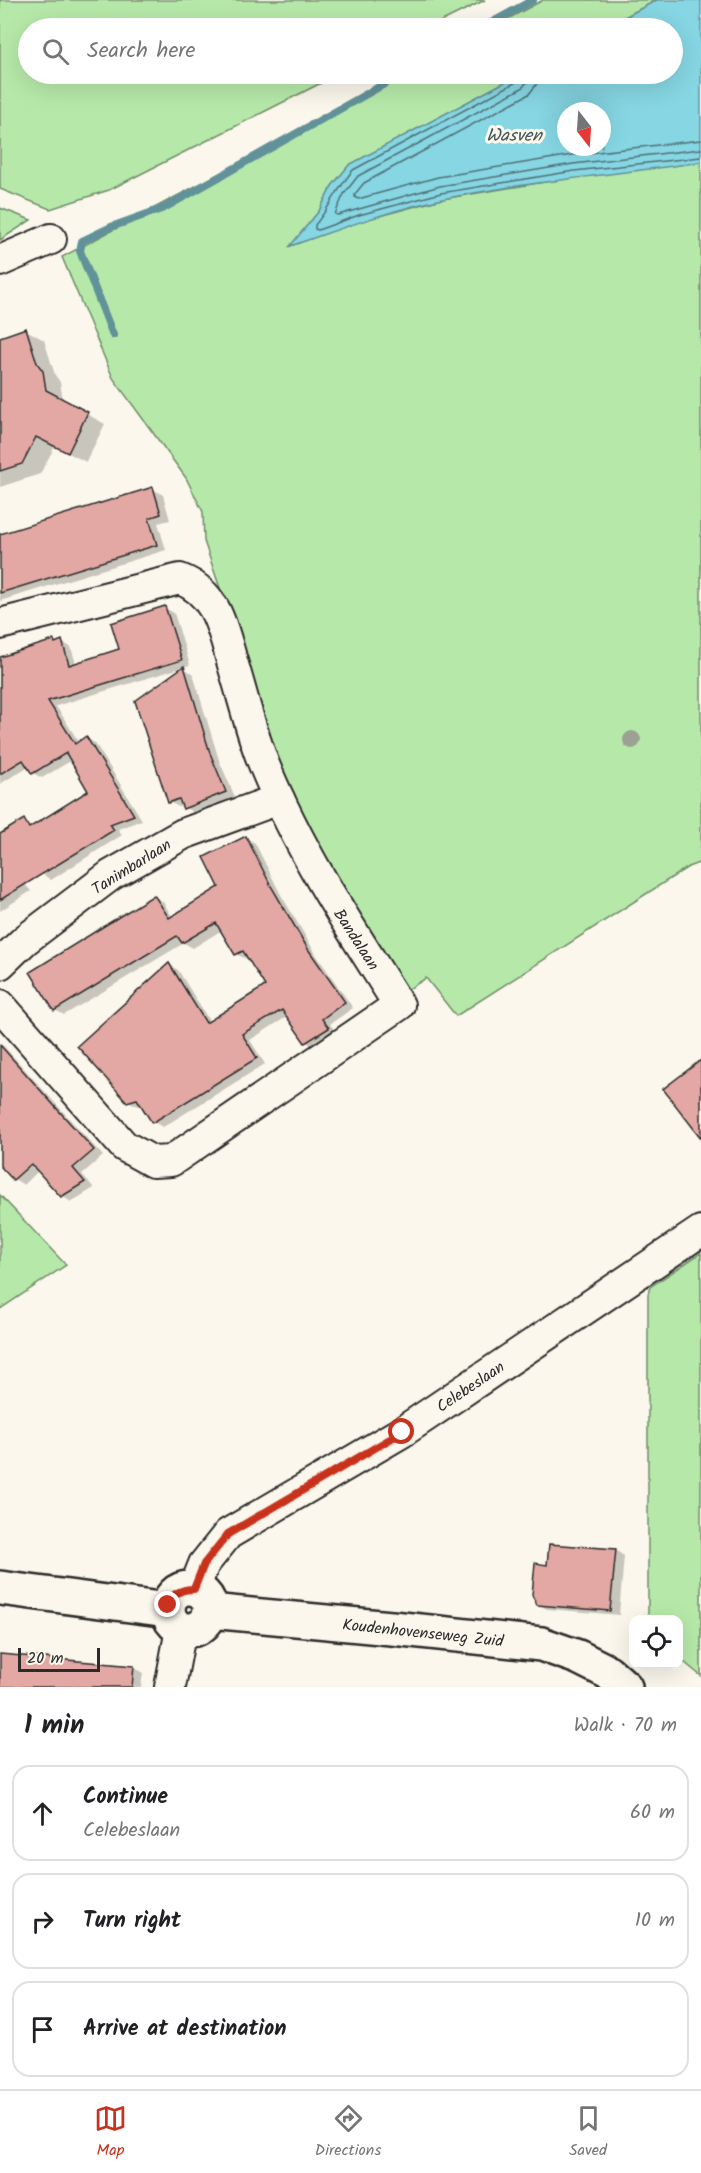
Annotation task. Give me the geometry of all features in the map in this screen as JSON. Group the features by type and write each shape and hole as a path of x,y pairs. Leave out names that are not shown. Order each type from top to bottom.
{"main road":[{"path":"0,1588 174,1619 172,1596 186,1589 202,1600"},
{"name":"Koudenhovenseweg Zuid","path":"202,1600 402,1629 541,1644 578,1657 608,1672 625,1687"}],"street":[{"path":"0,261 51,239"},
{"name":"Bandalaan","path":"0,624 180,579 194,585 217,611 264,766 279,799 321,884 399,1005 171,1161 153,1162 124,1146 0,1005"},
{"name":"Tanimbarlaan","path":"0,964 25,940 111,875 183,834 279,799"},
{"name":"Celebeslaan","path":"202,1600 204,1564 228,1534 402,1432 701,1231"},
{"path":"170,1687 174,1619"}],"green space":[{"path":"0,0 485,0 448,18 18,18 18,84 319,84 109,190 50,209 0,189"},
{"path":"543,0 657,0 623,18 510,18"},
{"path":"387,84 501,84 349,165 332,186 319,211 291,246 361,221 442,199 575,177 701,162 701,862 688,867 456,1016 426,978 401,994 336,890 285,780 204,541 203,512 186,478 113,378 62,257"},
{"path":"0,208 31,220 0,240"},
{"path":"0,1195 66,1265 0,1309"},
{"path":"701,1253 701,1676 683,1661 683,1615 648,1615 648,1294 650,1287"}],"water":[{"name":"Wasven","path":"657,0 701,0 701,162 539,183 423,203 290,246 319,211 332,186 349,165 501,84 683,84 683,18 623,18"}],"building":[{"path":"26,328 37,363 43,371 46,390 88,412 68,453 36,437 22,464 0,471 0,337"},
{"path":"153,487 161,514 149,518 157,545 0,593 0,534"},
{"path":"165,606 182,660 48,701 75,744 86,736 134,815 110,824 114,830 0,900 0,834 24,819 29,828 88,791 66,753 32,774 23,760 0,774 0,657 54,640 55,643 62,640 69,665 119,649 111,623"},
{"path":"184,666 210,753 226,792 183,809 179,799 168,803 135,701"},
{"path":"246,836 271,886 308,949 345,1002 322,1019 329,1028 305,1043 282,1010 242,1034 257,1058 152,1123 137,1099 127,1102 77,1046 169,963 206,1023 265,986 243,951 235,955 216,923 182,943 177,936 54,1011 30,972 154,895 169,918 219,887 204,857"},
{"path":"0,1045 94,1150 73,1168 85,1182 61,1197 31,1164 13,1180 0,1166"},
{"path":"701,1060 701,1138 663,1089"},
{"path":"549,1544 616,1549 610,1611 537,1605 532,1595 535,1563 547,1565"},
{"path":"0,1654 134,1666 132,1687 0,1687"}],"waterway":[{"path":"500,18 533,0"},
{"path":"113,335 80,251 82,241 111,227 164,208 384,84"}],"route":[{"path":"168,1605 172,1596 178,1592 194,1589 204,1564 228,1534 402,1432"}]}
